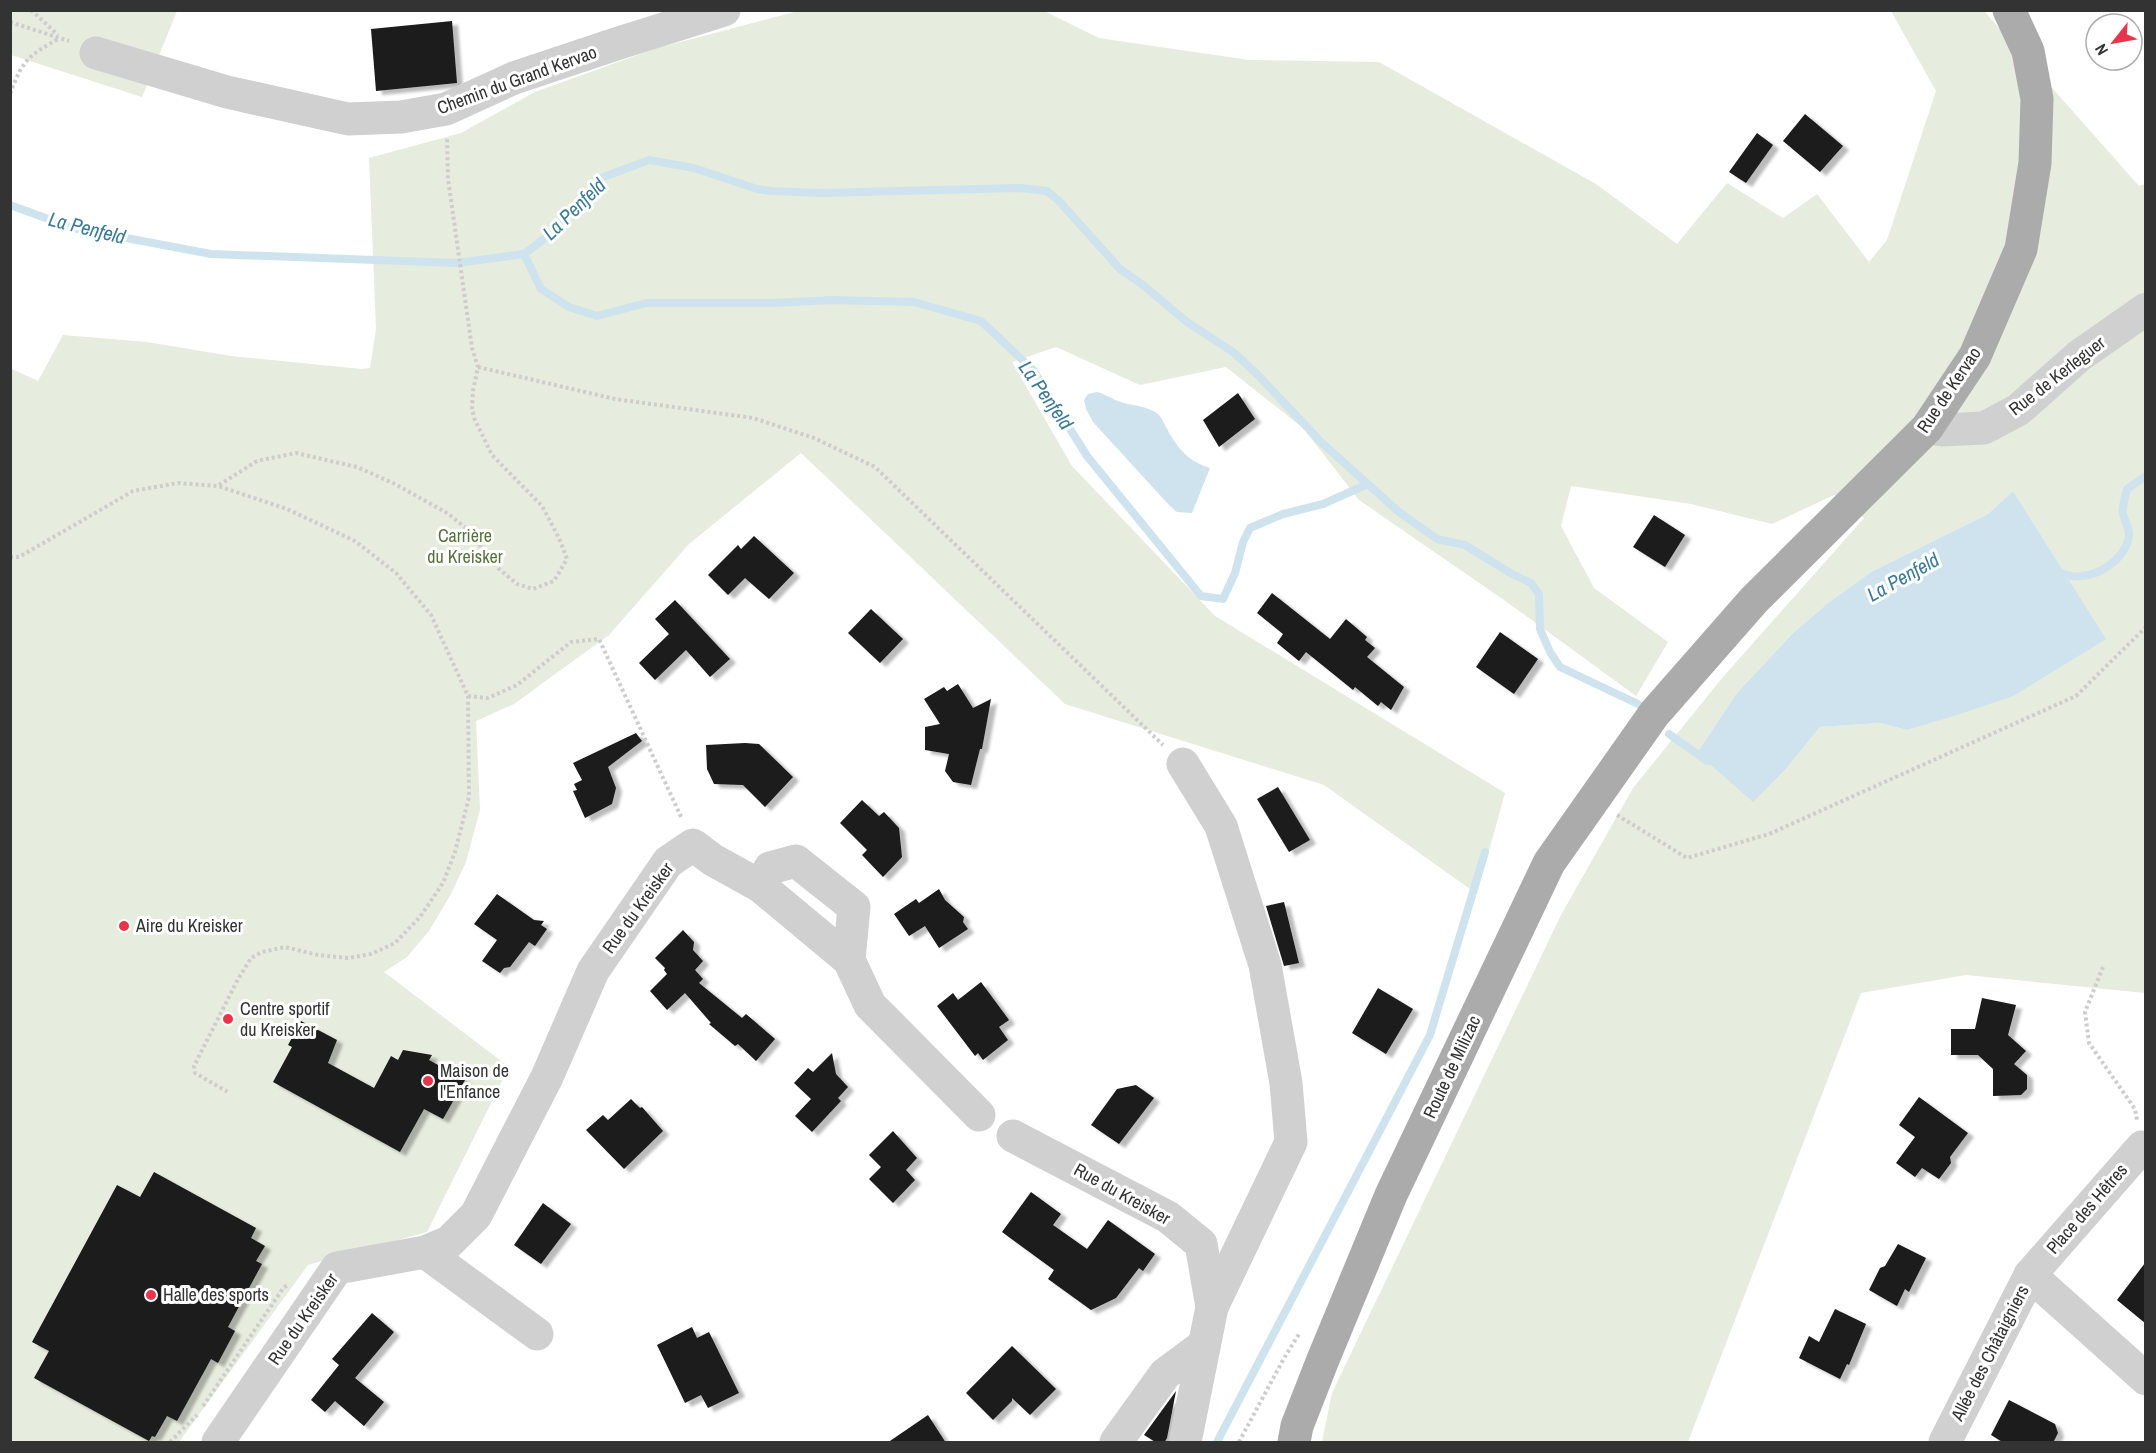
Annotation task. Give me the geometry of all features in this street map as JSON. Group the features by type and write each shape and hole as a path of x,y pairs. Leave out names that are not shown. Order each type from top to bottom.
{"main road":[{"name":"Rue de Kervao","path":"1654,714 1754,600 1927,428 1975,356 2021,249 2035,163 2037,99 2028,51 2009,10"},
{"name":"Route de Milizac","path":"1294,1443 1297,1426 1322,1362 1391,1195 1549,863 1654,714"}],"street":[{"name":"Chemin du Grand Kervao","path":"96,53 227,92 348,119 401,117 446,109 514,78 724,10"},
{"name":"Rue de Kerleguer","path":"1927,428 1942,430 1984,428 2018,410 2079,357 2145,309"},
{"path":"1183,764 1221,826 1265,965 1286,1083 1291,1142 1212,1308 1185,1443"},
{"path":"693,845 713,860 760,886 849,960 870,1005 979,1115"},
{"name":"Rue du Kreisker","path":"218,1443 337,1268 425,1252 449,1242 476,1215 547,1077 593,970 668,862 693,845"},
{"path":"760,886 770,868 796,861 854,907 849,960"},
{"name":"Rue du Kreisker","path":"1013,1136 1168,1217 1201,1244 1212,1308"},
{"name":"Place des Hêtres","path":"2030,1275 2144,1148"},
{"path":"425,1252 537,1335"},
{"name":"Allée des Châtaigniers","path":"1945,1443 2030,1275 2145,1379"},
{"path":"1116,1443 1165,1374 1204,1345"}],"path":[{"path":"31,10 61,38"},
{"path":"10,22 61,38"},
{"path":"10,94 19,71 33,53 61,38"},
{"path":"218,486 257,461 296,453 357,467 395,483 447,513 467,529 499,569 518,584 533,589 554,581 567,559 559,538 542,507 492,455 474,418 473,391 478,367 472,348 448,179 446,109"},
{"path":"478,367 615,399 753,417 814,438 875,467 1183,764"},
{"path":"10,557 19,557 133,491 178,483 218,486 287,509 355,541 396,573 431,615 468,696 469,798 455,852 442,883 420,917 395,943 371,954 348,958 318,955 285,947 262,951 251,958 194,1066 195,1073 230,1093"},
{"path":"1593,800 1687,858 1769,834 2076,696 2145,627"},
{"path":"468,696 488,698 517,685 571,642 599,639 606,650 693,845"},
{"path":"2103,968 2085,1012 2089,1043 2135,1110 2144,1148"}],"green space":[{"path":"11,11 177,11 142,97 11,55"},
{"name":"Carrière du Kreisker","path":"798,11 1044,11 1099,38 1249,60 1379,62 1596,184 1677,244 1727,183 1783,218 1817,194 1869,262 1887,240 1936,91 1891,11 1984,11 2139,186 2145,184 2145,993 1966,975 1861,993 1688,1442 1322,1442 1332,1393 1561,915 1633,788 1723,677 1864,518 1834,495 1772,524 1691,504 1571,486 1561,526 1594,588 1668,642 1636,696 1514,607 1359,500 1303,428 1226,367 1140,385 1056,347 1012,362 1072,466 1215,616 1505,793 1477,894 1324,785 1065,704 801,453 689,544 609,635 514,704 476,721 480,810 466,862 451,894 429,931 407,957 384,972 509,1067 427,1232 308,1265 179,1442 11,1442 10,368 38,381 63,335 147,342 231,356 370,368 376,329 369,158 461,133 535,92 654,49","holes":["2013,491 2105,639 2014,696 1907,730 1880,723 1820,727 1786,769 1753,801 1697,753 1736,694 1793,633 1828,603 1871,572 1988,514"]}],"water":[{"path":"1097,392 1158,414 1175,443 1184,453 1210,468 1192,513 1177,512 1169,505 1093,422 1084,400 1088,394"},
{"path":"2013,491 2106,639 2014,696 1960,714 1907,730 1880,723 1820,727 1786,769 1753,802 1697,753 1736,694 1793,633 1828,603 1871,572 1988,514"}],"building":[{"path":"452,21 457,83 376,91 371,29"},
{"path":"1805,114 1843,146 1820,172 1783,141"},
{"path":"1757,133 1773,145 1746,183 1729,172"},
{"path":"1238,393 1255,419 1219,447 1203,420"},
{"path":"1654,515 1685,535 1665,567 1633,547"},
{"path":"754,536 794,573 769,599 745,578 728,595 708,575 738,545 741,549"},
{"path":"1272,593 1330,639 1346,619 1367,637 1365,640 1375,648 1367,657 1404,687 1391,710 1381,702 1378,706 1355,687 1353,690 1306,652 1299,661 1277,643 1283,634 1257,613"},
{"path":"675,600 730,659 710,677 686,650 655,680 639,663 669,634 655,619"},
{"path":"871,609 903,639 880,663 848,633"},
{"path":"1500,632 1538,659 1514,694 1476,667"},
{"path":"958,684 973,708 991,699 982,749 980,749 971,785 953,782 945,771 949,754 925,750 925,727 940,724 924,699 944,687 947,691"},
{"path":"636,733 642,741 608,767 616,788 612,804 585,818 573,791 577,790 574,784 582,780 573,763"},
{"path":"759,744 793,777 765,807 743,785 714,784 707,769 706,745"},
{"path":"1278,787 1310,840 1289,852 1257,799"},
{"path":"862,800 879,816 884,812 899,828 902,857 883,877 862,855 867,850 840,823"},
{"path":"939,889 945,900 964,917 963,922 968,929 939,948 925,926 909,936 894,914 916,899 919,903"},
{"path":"497,894 534,920 544,921 541,925 547,929 535,946 529,942 510,967 504,968 500,973 482,961 497,940 474,924"},
{"path":"1284,902 1299,963 1284,966 1266,906"},
{"path":"683,930 694,942 693,950 703,961 695,970 703,979 699,983 742,1018 746,1014 775,1039 756,1061 738,1044 735,1046 709,1024 711,1023 685,993 667,1010 650,991 667,974 665,968 655,958"},
{"path":"981,982 1009,1020 999,1027 1008,1040 983,1060 978,1053 975,1056 937,1006 953,993 958,1000"},
{"path":"1378,988 1413,1009 1386,1054 1352,1033"},
{"path":"1982,998 2016,1005 2008,1035 2026,1051 2014,1064 2027,1075 2027,1089 2021,1095 1993,1096 1993,1069 1978,1055 1951,1055 1951,1029 1975,1029"},
{"name":"Maison de l'Enfance","path":"301,1021 337,1040 328,1063 374,1088 391,1056 398,1060 403,1050 432,1055 429,1060 465,1080 443,1119 424,1109 400,1152 273,1082 292,1047 288,1045"},
{"path":"832,1053 836,1074 848,1087 838,1098 841,1101 812,1132 795,1116 811,1099 794,1083 808,1068 813,1072"},
{"path":"1136,1085 1154,1098 1119,1144 1091,1125 1117,1089"},
{"path":"1919,1097 1968,1133 1950,1157 1951,1163 1939,1179 1922,1168 1915,1177 1896,1163 1915,1137 1899,1125"},
{"path":"631,1099 640,1108 642,1107 663,1131 624,1169 586,1130 603,1115 608,1120"},
{"path":"893,1131 917,1158 906,1170 915,1180 893,1203 869,1179 881,1167 869,1155"},
{"name":"Halle des sports","path":"154,1172 256,1228 251,1238 265,1246 256,1261 262,1264 228,1327 235,1331 218,1363 211,1359 177,1421 167,1416 155,1437 152,1436 149,1441 34,1378 49,1351 32,1342 117,1185 140,1197"},
{"path":"1031,1192 1061,1214 1053,1225 1087,1249 1108,1220 1155,1254 1143,1271 1139,1268 1116,1298 1091,1310 1048,1279 1054,1270 1002,1232"},
{"path":"543,1203 571,1224 541,1264 514,1245"},
{"path":"1898,1244 1926,1258 1909,1292 1905,1289 1897,1306 1869,1290 1880,1268 1885,1266"},
{"path":"2145,1263 2145,1323 2117,1300"},
{"path":"1835,1309 1866,1324 1849,1365 1847,1364 1840,1379 1799,1358 1809,1336 1819,1342"},
{"path":"372,1313 394,1332 355,1378 384,1402 364,1426 335,1401 325,1412 311,1400 339,1365 332,1359"},
{"path":"692,1327 697,1338 709,1332 739,1393 708,1408 701,1395 685,1403 657,1345"},
{"path":"1012,1346 1056,1389 1030,1415 1012,1398 1012,1401 993,1420 966,1393"},
{"path":"1176,1391 1167,1438 1164,1443 1157,1443 1144,1435"},
{"path":"2009,1400 2055,1424 2058,1433 2053,1443 2004,1443 1991,1435"},
{"path":"928,1415 946,1443 887,1443"}],"waterway":[{"name":"La Penfeld","path":"10,205 73,228 211,254 457,263 524,254 551,234 601,178 649,160 694,168 757,189 771,191 822,193 1021,188 1047,191 1059,201 1120,269 1187,322 1233,352 1322,443 1399,512 1437,539 1465,545 1531,583 1539,594 1540,629 1550,652 1560,667 1638,704"},
{"name":"La Penfeld","path":"524,254 541,289 569,307 597,316 646,303 773,303 832,300 914,302 981,321 1033,370 1087,456 1201,596 1223,599 1235,573 1243,542 1250,528 1283,514 1323,504 1368,484"},
{"name":"La Penfeld","path":"2058,571 2068,575 2090,575 2111,564 2120,556 2129,536 2123,510 2127,489 2146,476"},
{"name":"La Penfeld","path":"1669,734 1707,761 1717,760"},
{"path":"1217,1442 1430,1035 1485,852"}],"place":[{"name":"Aire du Kreisker","path":"124,926"},
{"name":"Centre sportif du Kreisker","path":"228,1019"},
{"name":"Maison de l'Enfance","path":"428,1081"},
{"name":"Halle des sports","path":"151,1295"}]}
